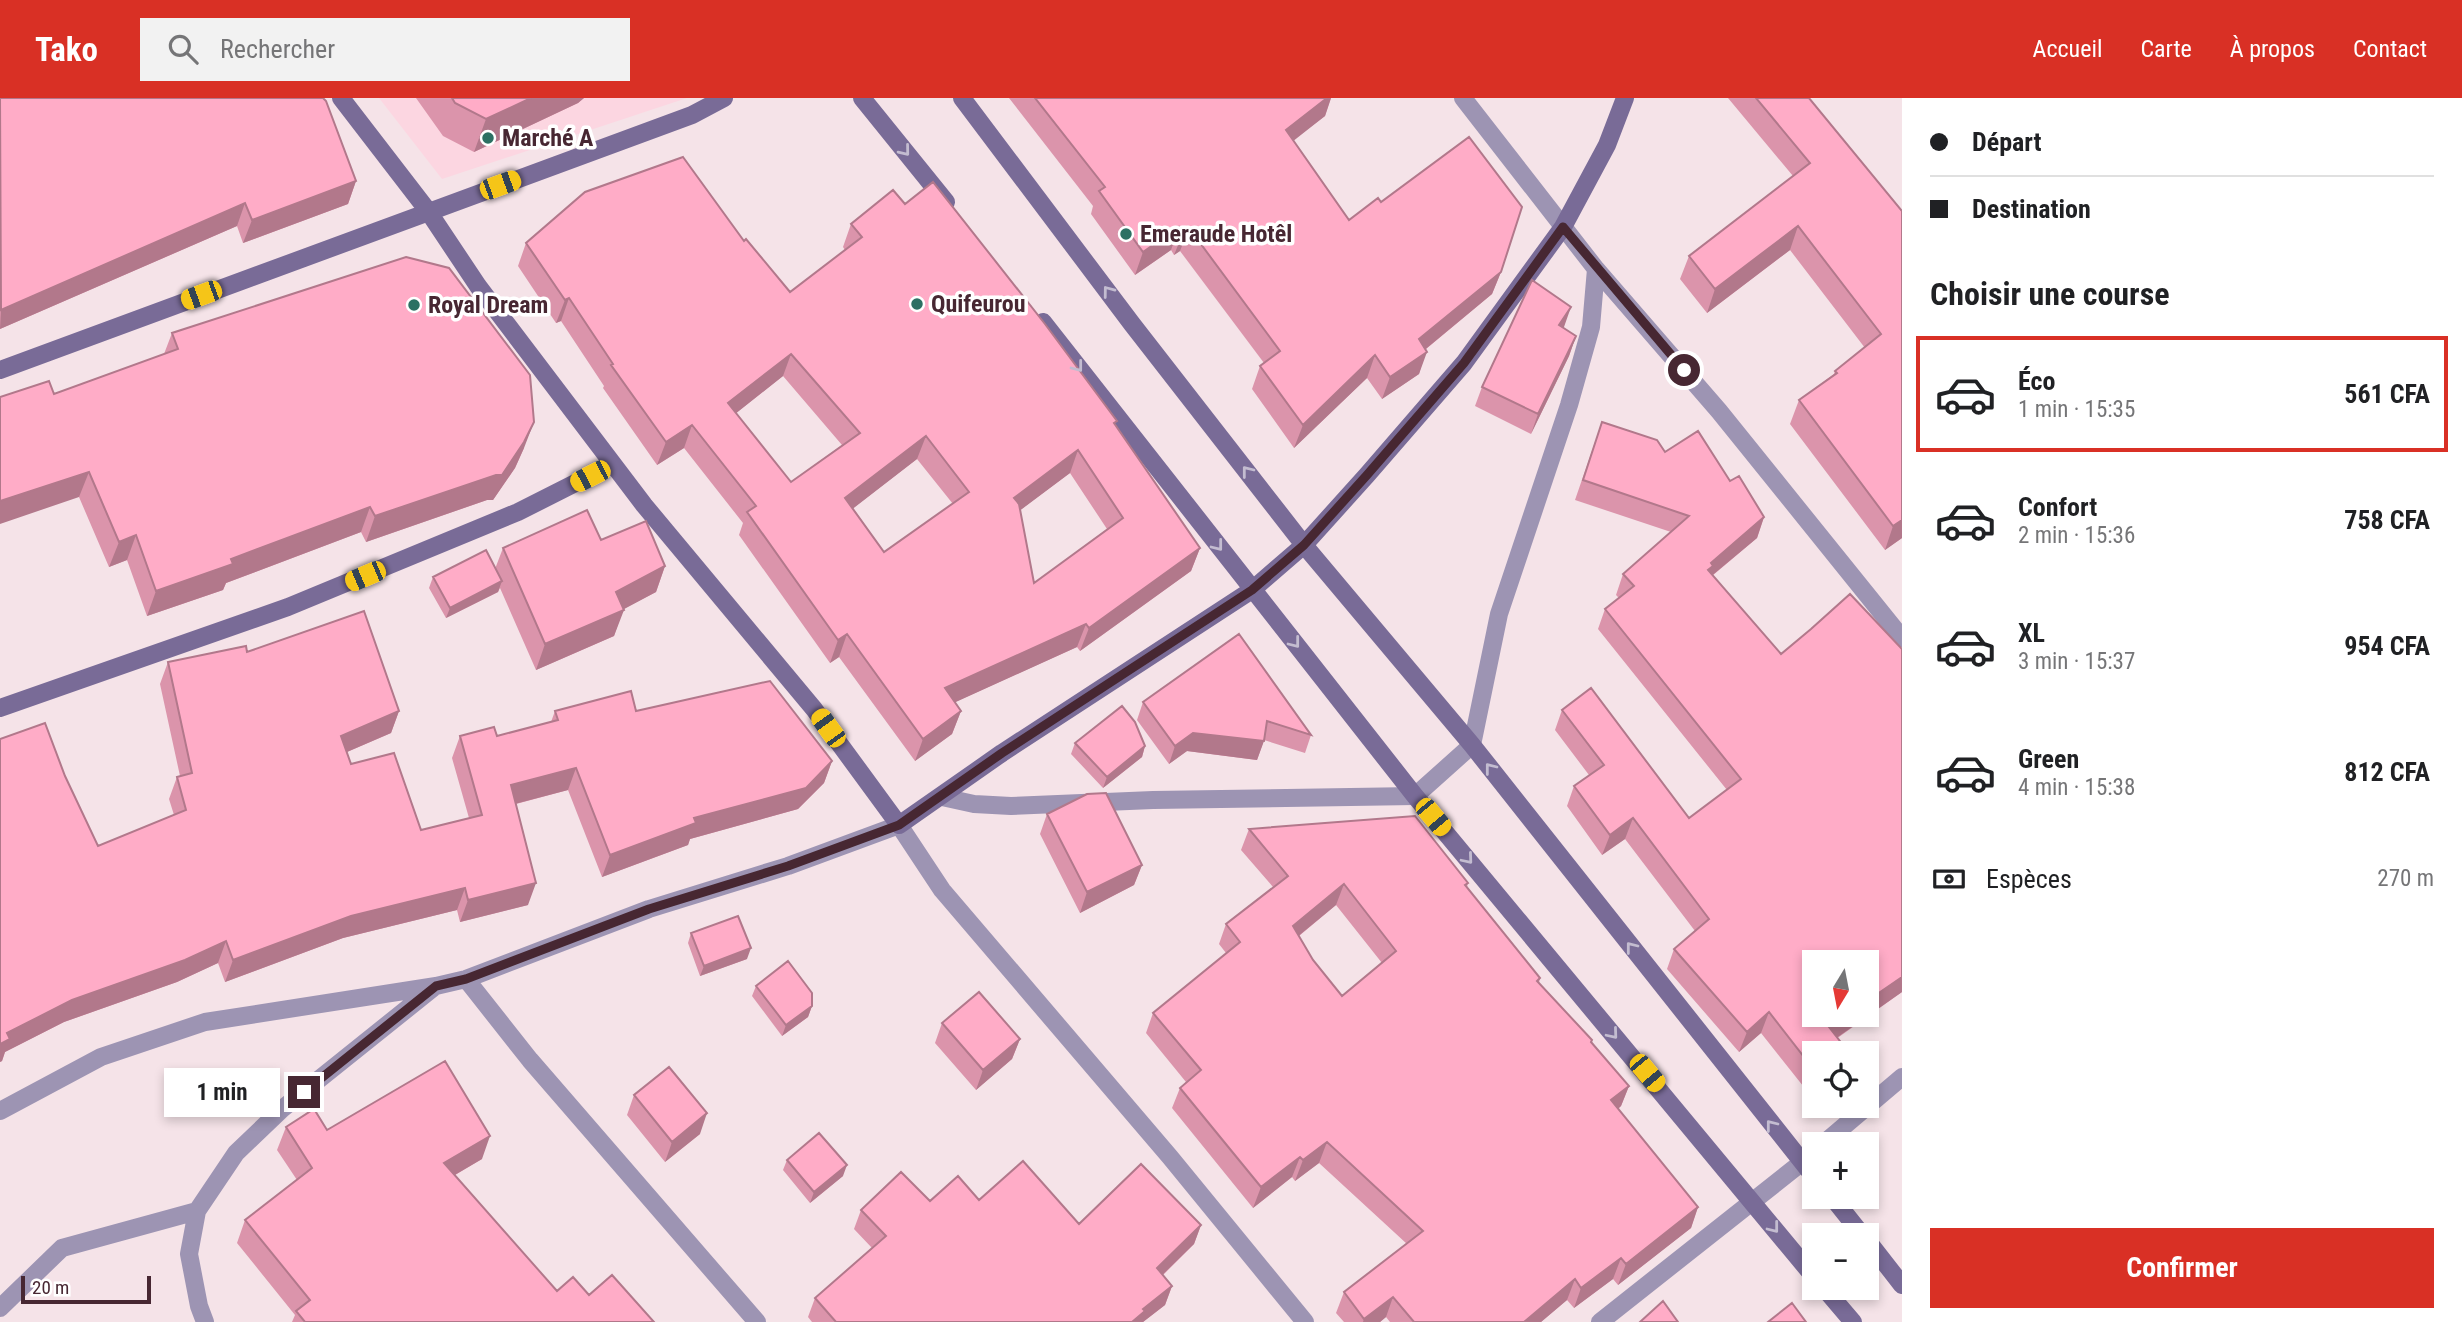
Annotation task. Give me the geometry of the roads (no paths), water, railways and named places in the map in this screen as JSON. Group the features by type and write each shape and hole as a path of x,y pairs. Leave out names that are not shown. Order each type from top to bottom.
{"street":[{"path":"341,98 428,211 478,286 644,505 814,709 899,825 942,890 1170,1157 1305,1322"},
{"path":"0,370 692,115 724,98"},
{"path":"862,98 958,217"},
{"path":"962,98 1304,545 1472,746 1802,1151"},
{"path":"1463,98 1596,269 1719,411 1902,638"},
{"path":"0,1111 101,1057 205,1022 466,979 649,909 788,866 899,825 1002,753 1252,590 1304,545 1464,363 1563,227 1607,145 1625,98"},
{"path":"942,797 974,804 1011,807 1153,800 1415,796 1472,746 1499,614 1569,405 1591,327 1596,269"},
{"path":"1028,304 1415,796 1802,1262"},
{"path":"0,708 288,607 518,512 613,464"},
{"path":"466,979 530,1060 757,1322"},
{"path":"205,1322 199,1306 189,1254 197,1211 236,1153 325,1074 436,986"},
{"path":"1837,1132 1902,1077"},
{"path":"1600,1322 1802,1163"},
{"path":"1842,1209 1853,1223"},
{"path":"0,1308 62,1248 197,1211"},
{"path":"1879,1255 1902,1285"},
{"path":"1834,1300 1853,1322"}],"place":[{"name":"Marché A","path":"488,138"},
{"name":"Emeraude Hotêl","path":"1126,234"},
{"name":"Quifeurou","path":"917,304"},
{"name":"Royal Dream","path":"414,305"}]}
